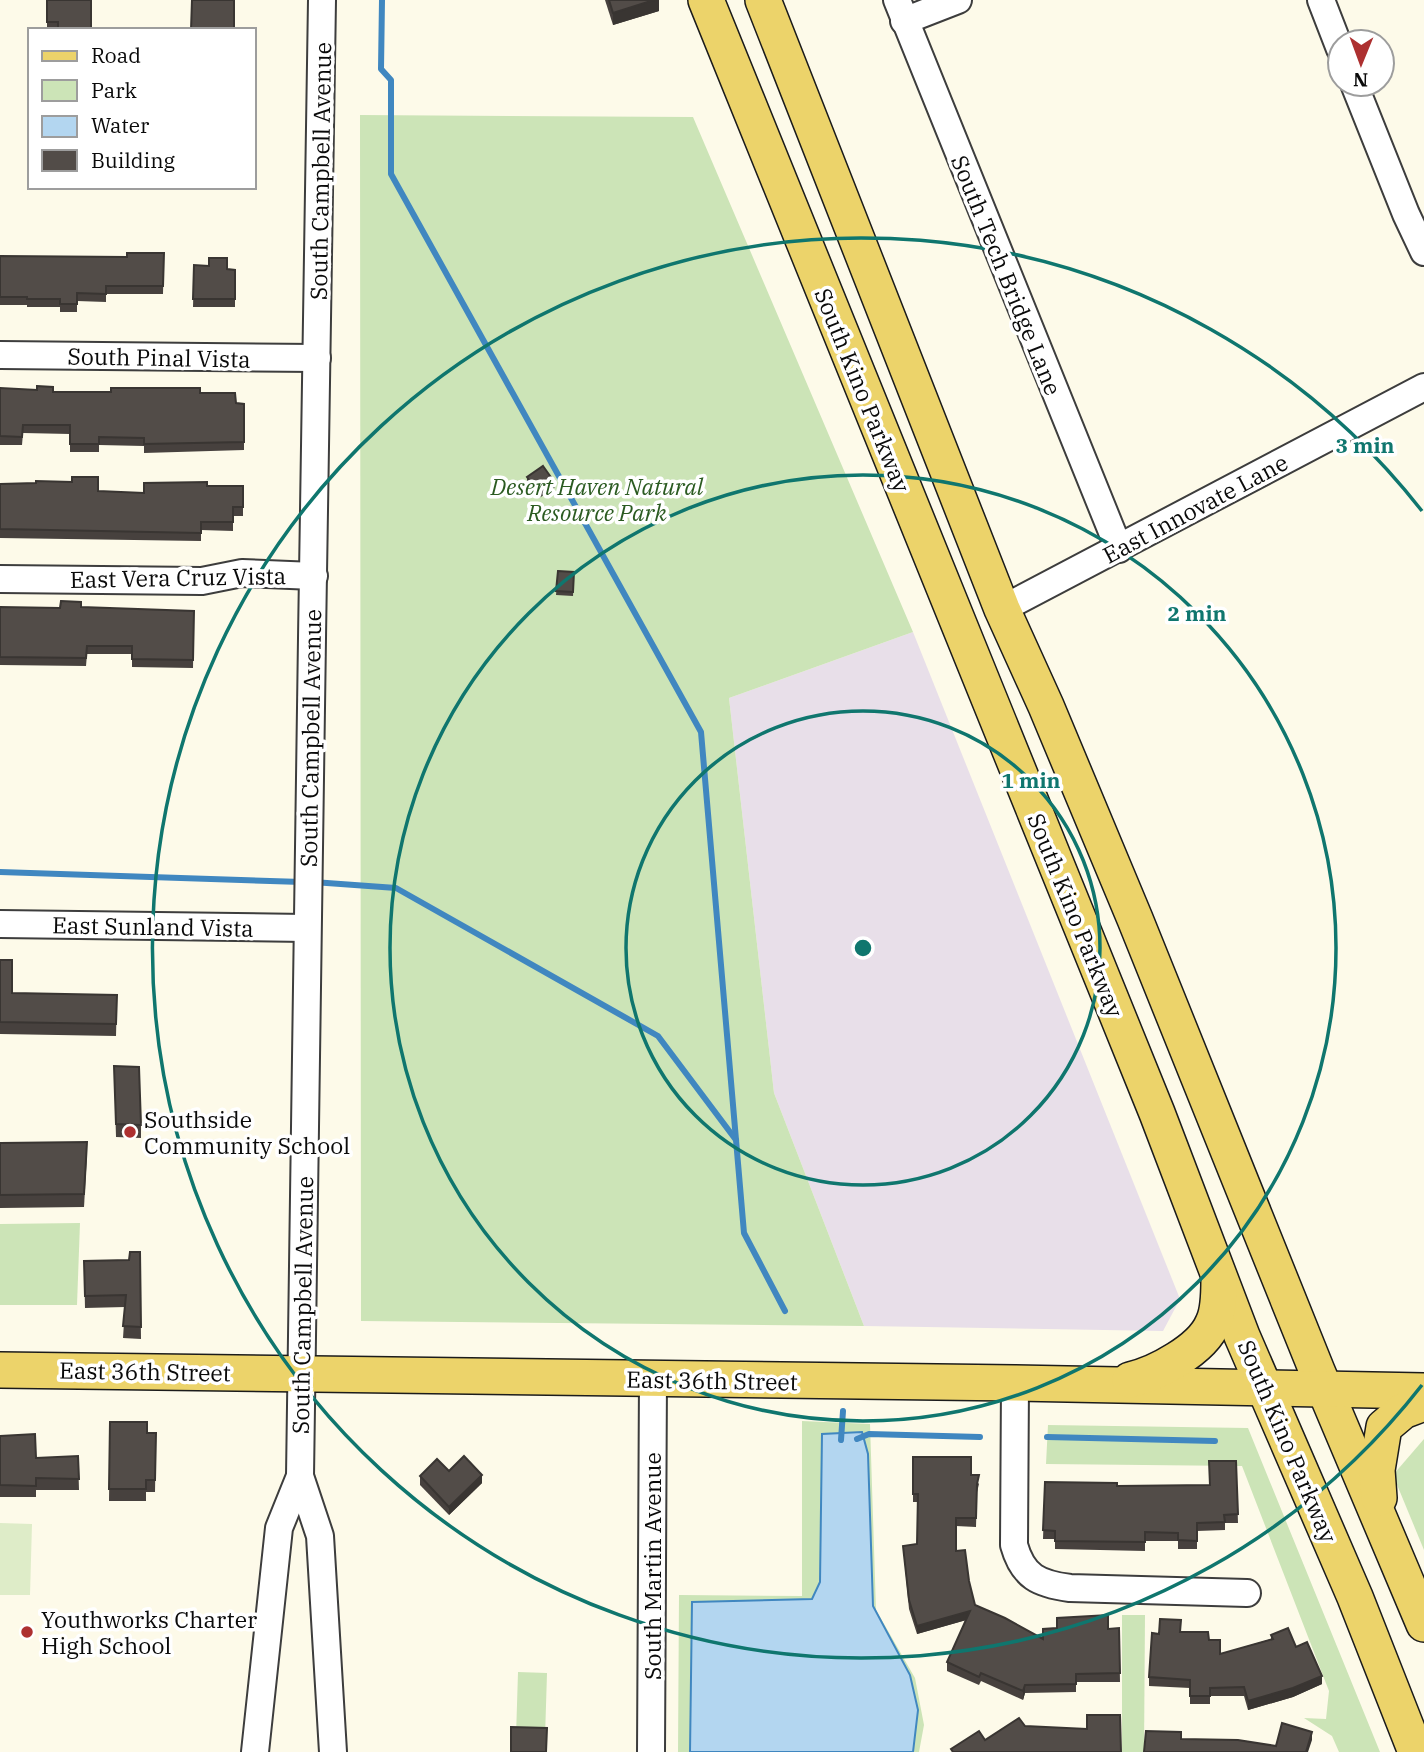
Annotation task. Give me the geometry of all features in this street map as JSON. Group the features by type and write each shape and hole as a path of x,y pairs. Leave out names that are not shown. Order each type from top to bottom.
{"main road":[{"name":"South Kino Parkway","path":"706,0 1152,1101 1264,1388 1355,1597 1416,1752"},
{"path":"761,4 1002,609 1046,706 1135,919 1203,1093 1424,1624"},
{"path":"1112,1385 1146,1376 1187,1353 1206,1334 1214,1323 1220,1277"},
{"name":"East 36th Street","path":"0,1370 301,1372 1424,1391"},
{"path":"1380,1515 1377,1470 1384,1427 1404,1410 1424,1403"}],"street":[{"name":"South Campbell Avenue","path":"255,1752 279,1528 299,1476 322,0"},
{"path":"901,10 958,0"},
{"path":"1321,0 1332,28"},
{"name":"South Tech Bridge Lane","path":"901,10 1119,550"},
{"path":"1360,98 1424,252"},
{"name":"South Pinal Vista","path":"0,355 317,358"},
{"name":"East Innovate Lane","path":"1002,609 1119,550 1424,387"},
{"name":"East Vera Cruz Vista","path":"0,579 202,581 242,573 314,576"},
{"name":"East Sunland Vista","path":"0,923 306,928"},
{"name":"South Martin Avenue","path":"651,1752 653,1380"},
{"path":"1015,1383 1013,1545 1018,1561 1027,1573 1028,1583 1070,1588 1247,1593"},
{"name":"South Campbell Avenue","path":"299,1476 320,1536 333,1752"}],"shaded area":[{"path":"913,632 1180,1299 1163,1331 864,1326 774,1093 729,698"}],"green space":[{"name":"Desert Haven Natural Resource Park","path":"360,115 693,117 913,632 729,698 774,1093 864,1326 361,1321"},
{"path":"80,1223 77,1305 0,1305 0,1224"},
{"path":"802,1421 870,1424 876,1610 915,1678 924,1725 919,1752 678,1752 679,1595 802,1596"},
{"path":"1048,1425 1248,1428 1380,1752 1339,1752 1332,1736 1304,1718 1326,1719 1329,1691 1242,1466 1046,1464"},
{"path":"1424,1439 1424,1550 1393,1475"},
{"path":"0,1523 32,1524 30,1595 0,1595"},
{"path":"1122,1615 1145,1615 1144,1752 1122,1752"},
{"path":"518,1672 547,1673 545,1737 516,1736"}],"water":[{"path":"862,1432 868,1454 873,1606 910,1675 918,1710 913,1752 690,1752 692,1602 812,1599 820,1582 822,1434"}],"building":[{"path":"47,0 91,0 91,28 58,28 58,22 47,22"},
{"path":"192,0 234,0 234,28 191,28"},
{"path":"609,0 654,0 613,13"},
{"path":"127,253 164,253 163,286 106,286 106,294 77,293 77,304 60,304 60,299 0,297 0,256 127,257"},
{"path":"209,258 227,258 227,269 235,270 235,299 193,299 194,265 209,266"},
{"path":"37,386 53,387 53,392 111,392 111,388 200,388 200,393 235,393 236,403 244,404 244,442 144,444 144,438 99,437 99,444 70,444 70,425 23,425 22,437 0,436 0,388 37,390"},
{"path":"543,466 555,483 539,494 527,477"},
{"path":"72,477 98,477 98,491 144,493 144,483 207,482 207,486 243,486 243,507 233,507 233,522 201,522 201,533 0,529 0,484 72,482"},
{"path":"558,571 574,572 573,592 556,591"},
{"path":"61,601 81,602 81,607 194,611 193,660 132,659 132,646 87,646 86,658 0,657 0,607 60,608"},
{"path":"0,960 12,960 12,993 117,995 116,1024 0,1022"},
{"path":"114,1066 139,1067 141,1125 116,1124"},
{"path":"87,1142 84,1194 0,1195 0,1143"},
{"path":"130,1252 140,1252 141,1327 123,1326 126,1295 85,1296 84,1261 129,1260"},
{"path":"110,1422 147,1422 147,1433 156,1433 155,1480 146,1480 146,1489 109,1489"},
{"path":"35,1434 36,1458 78,1456 79,1479 36,1478 36,1486 0,1485 0,1436"},
{"path":"464,1456 482,1475 449,1507 420,1476 437,1459 449,1471"},
{"path":"913,1457 971,1457 971,1475 979,1475 976,1518 956,1518 956,1551 965,1550 975,1605 1043,1639 1043,1629 1057,1628 1057,1618 1108,1615 1108,1629 1119,1628 1120,1673 1076,1674 1076,1684 1025,1685 1023,1691 981,1673 979,1677 947,1662 970,1611 917,1626 909,1600 903,1546 917,1544 918,1494 913,1494"},
{"path":"1209,1461 1236,1461 1238,1514 1224,1515 1225,1522 1197,1523 1197,1541 1178,1540 1178,1533 1145,1532 1145,1542 1055,1541 1055,1531 1043,1530 1045,1482 1117,1483 1117,1486 1210,1485"},
{"path":"1160,1619 1181,1620 1180,1632 1208,1632 1209,1640 1220,1640 1220,1654 1273,1639 1271,1635 1288,1628 1296,1647 1307,1642 1322,1676 1248,1701 1244,1687 1210,1688 1210,1696 1190,1696 1190,1680 1149,1677 1152,1633 1159,1634"},
{"path":"1087,1715 1120,1715 1121,1752 953,1752 951,1749 979,1731 985,1740 1019,1718 1025,1726 1087,1729"},
{"path":"1282,1723 1312,1732 1306,1752 1144,1752 1146,1731 1181,1732 1181,1739 1238,1740 1276,1746"},
{"path":"511,1727 547,1728 546,1752 511,1752"}],"waterway":[{"path":"382,0 381,69 391,80 391,174 701,732 744,1233 785,1311"},
{"path":"0,872 302,882"},
{"path":"313,882 396,888 658,1036 736,1140"},
{"path":"841,1440 843,1411"},
{"path":"857,1439 869,1434 980,1437"},
{"path":"1047,1437 1215,1441"}],"place":[{"name":"Southside Community School","path":"130,1132"},
{"name":"Youthworks Charter High School","path":"27,1632"}]}
